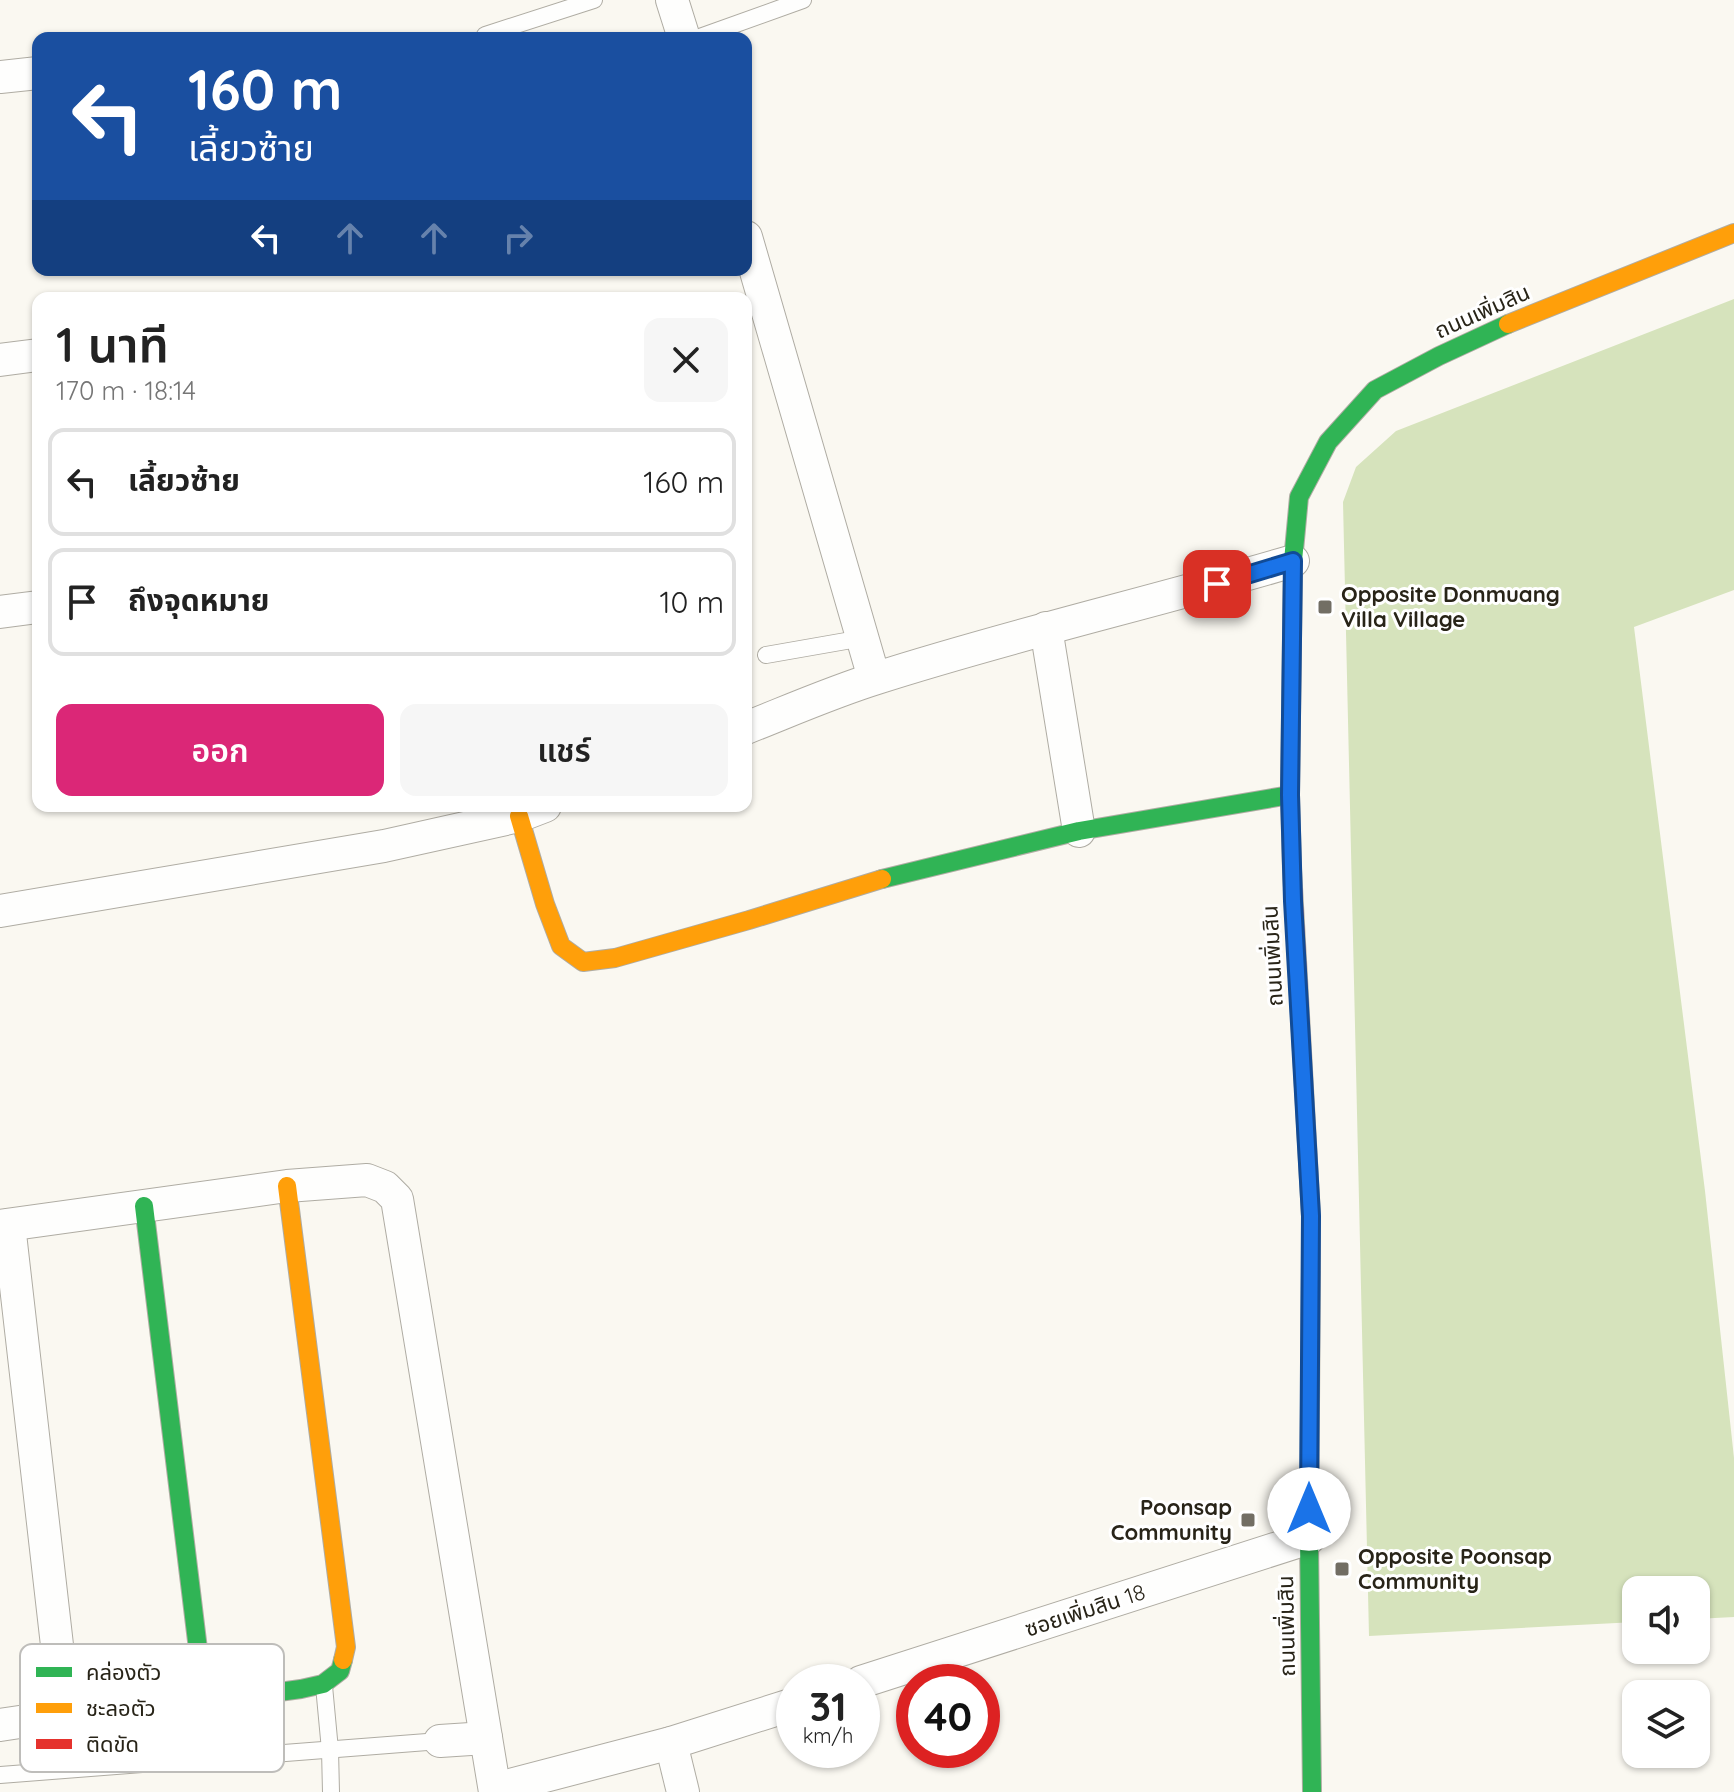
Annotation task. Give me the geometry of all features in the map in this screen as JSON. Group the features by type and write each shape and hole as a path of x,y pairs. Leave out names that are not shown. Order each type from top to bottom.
{"street":[{"path":"672,0 682,32"},
{"path":"0,77 32,74"},
{"name":"ถนนเพิ่มสิน","path":"1312,1792 1309,1538 1311,1216 1290,795 1293,561 1299,497 1328,442 1375,390 1439,356 1529,315 1734,233"},
{"path":"752,258 874,678"},
{"path":"0,360 32,356"},
{"path":"752,726 874,678 1293,561"},
{"path":"0,612 32,608"},
{"path":"1046,628 1079,831"},
{"path":"532,812 545,904 561,946 583,962 630,954 864,883 1079,831 1290,795"},
{"path":"0,911 384,846 528,812"},
{"path":"56,1644 4,1225 287,1186 367,1180 385,1187 397,1199 495,1790 671,1743 776,1710"},
{"path":"284,1691 323,1684 340,1671 346,1647 287,1186"},
{"path":"144,1206 197,1644"},
{"name":"ซอยเพิ่มสิน 18","path":"880,1676 1309,1538"},
{"path":"0,1725 20,1722"},
{"path":"440,1741 486,1738"},
{"path":"671,1743 683,1792"}],"lane":[{"path":"494,32 594,0"},
{"path":"714,32 803,0"},
{"path":"766,655 863,638"},
{"path":"323,1684 331,1792"},
{"path":"284,1753 440,1741"},
{"path":"0,1775 40,1772"}],"green space":[{"path":"1734,299 1734,590 1634,627 1705,1191 1734,1458 1734,1617 1710,1618 1710,1576 1622,1576 1622,1623 1369,1636 1343,502 1356,467 1396,431"}],"traffic: fast":[{"path":"1292,869 1293,561 1299,497 1328,442 1375,390 1508,324"},
{"path":"882,879 1079,831 1290,795"},
{"path":"144,1206 197,1644"},
{"path":"1311,1271 1309,1538 1312,1792"},
{"path":"284,1691 323,1684 340,1671 343,1660"}],"traffic: slow":[{"path":"1508,324 1734,233"},
{"path":"519,816 561,946 583,962 615,958 882,879"},
{"path":"287,1186 346,1647 343,1660"}],"traffic: jam":[{"path":"1292,869 1311,1216 1311,1271"}],"place":[{"name":"Opposite Donmuang Villa Village","path":"1325,607"},
{"name":"Poonsap Community","path":"1248,1520"},
{"name":"Opposite Poonsap Community","path":"1342,1569"}],"route":[{"path":"1217,584 1293,561 1290,795 1311,1216 1309,1509"}]}
